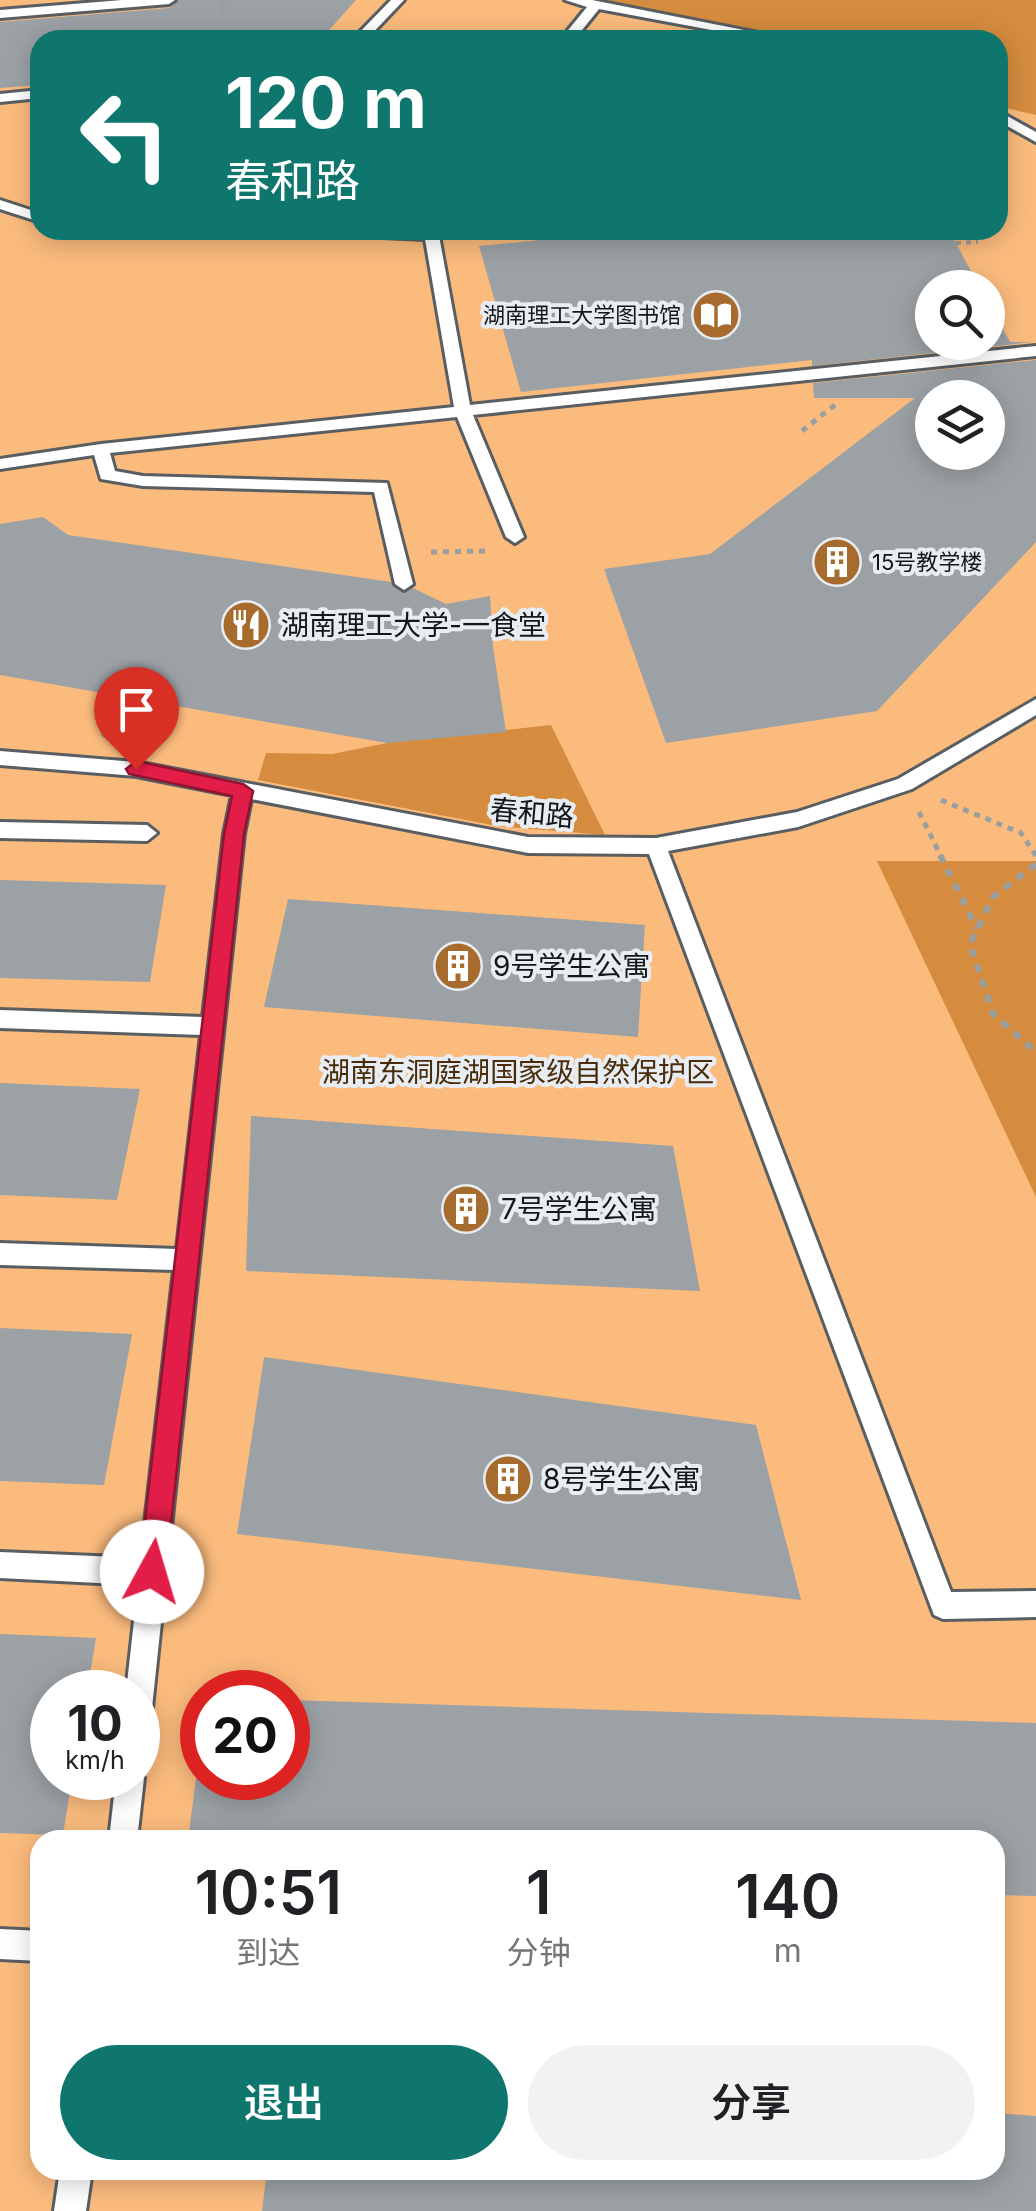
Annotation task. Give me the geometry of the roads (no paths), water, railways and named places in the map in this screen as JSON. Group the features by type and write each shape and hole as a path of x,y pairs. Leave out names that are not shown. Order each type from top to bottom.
{"lane":[{"path":"0,14 169,0"},
{"path":"369,30 398,0"},
{"path":"571,0 731,30"},
{"path":"575,30 595,6"},
{"path":"0,98 30,95"},
{"path":"1008,120 1036,138"},
{"path":"0,204 30,215"},
{"path":"432,240 463,411 516,537"},
{"path":"0,464 101,449 1036,351"},
{"path":"101,449 107,475 143,481 381,487 404,584"},
{"name":"春和路","path":"0,758 136,769 528,845 656,846 798,819 906,784 1036,706"},
{"path":"142,1670 234,834 243,791"},
{"path":"0,830 147,833"},
{"path":"656,846 943,1606 1036,1604"},
{"path":"0,1019 212,1026"},
{"path":"0,1254 187,1260"},
{"path":"0,1565 152,1572"},
{"path":"124,1830 128,1800"},
{"path":"0,1944 30,1946"},
{"path":"70,2211 75,2180"}],"place":[{"name":"湖南理工大学图书馆","path":"716,315"},
{"name":"15号教学楼","path":"837,562"},
{"name":"湖南理工大学-一食堂","path":"246,625"},
{"name":"9号学生公寓","path":"458,966"},
{"name":"7号学生公寓","path":"466,1209"},
{"name":"8号学生公寓","path":"508,1479"}],"park label":[{"name":"湖南东洞庭湖国家级自然保护区","path":"518,1072"}]}
